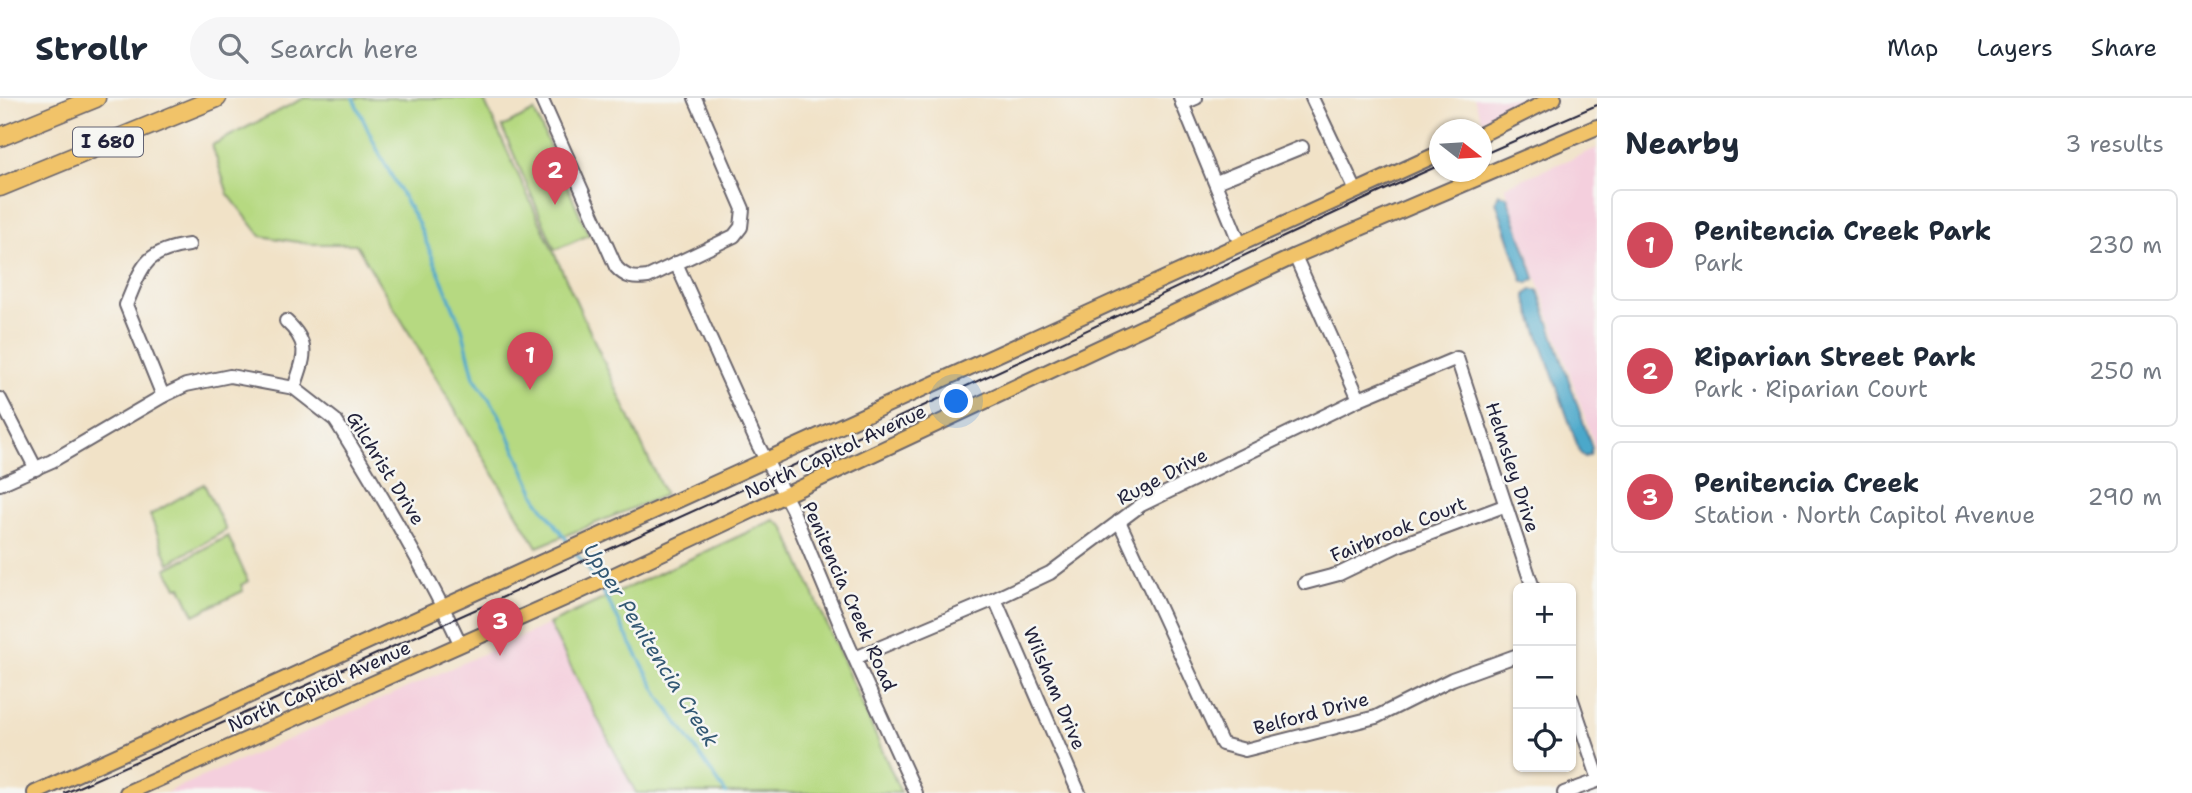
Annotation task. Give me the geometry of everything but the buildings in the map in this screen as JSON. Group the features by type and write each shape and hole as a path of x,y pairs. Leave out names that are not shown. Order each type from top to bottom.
{"highway":[{"name":"I 680","path":"0,137 96,98"},
{"name":"I 680","path":"0,187 217,98"}],"main road":[{"path":"1492,129 1554,98"},
{"name":"North Capitol Avenue","path":"127,793 574,594 1295,256 1597,127"},
{"name":"North Capitol Avenue","path":"35,793 1429,158"}],"street":[{"path":"541,98 616,267 629,277 637,279 734,236 741,227 743,209 695,98"},
{"path":"1196,98 1181,101 1240,244"},
{"path":"1312,98 1356,191"},
{"path":"1216,182 1302,147"},
{"path":"163,396 126,305 145,261 172,247 189,245"},
{"path":"1295,256 1359,399"},
{"name":"Penitencia Creek Road","path":"676,263 766,460 785,495 916,793"},
{"path":"286,321 300,334 304,355 294,388"},
{"name":"Ruge Drive","path":"855,658 1050,573 1141,505 1359,399 1458,358"},
{"name":"Helmsley Drive","path":"1458,358 1531,583"},
{"name":"Gilchrist Drive","path":"0,484 36,469 186,385 230,376 294,388 335,419 400,525 460,643"},
{"path":"0,399 36,469"},
{"name":"Fairbrook Court","path":"1305,583 1339,574 1397,546 1504,506"},
{"name":"Belford Drive","path":"1119,522 1222,744 1236,749 1245,750 1376,716 1452,679 1513,657"},
{"name":"Wilsham Drive","path":"995,599 1079,793"},
{"path":"1575,709 1597,774"},
{"path":"1564,793 1597,781"}],"shaded area":[{"path":"1474,98 1531,98 1484,119 1482,119"},
{"path":"1597,148 1597,453 1505,186"},
{"path":"549,624 636,793 165,793 409,687"}],"green space":[{"path":"304,98 483,98 665,495 537,547 356,244 310,244 261,236 228,194 212,145"},
{"path":"534,111 589,235 555,250 502,127"},
{"path":"204,484 226,530 169,563 150,515"},
{"path":"774,520 784,527 901,793 636,793 549,624"},
{"path":"228,536 248,581 241,585 243,591 194,615 181,587 177,587 166,569"}],"water":[{"path":"1499,194 1507,196 1535,278 1528,283 1523,281 1496,201"},
{"path":"1538,290 1592,448 1590,455 1585,457 1580,453 1526,299 1526,294"}],"waterway":[{"name":"Upper Penitencia Creek","path":"353,98 380,155 419,225 462,328 474,377 499,414 538,501 571,546"},
{"name":"Upper Penitencia Creek","path":"575,552 596,579"},
{"name":"Upper Penitencia Creek","path":"600,586 659,696 726,793"}],"tram line":[{"path":"1492,151 1597,105"},
{"path":"65,793 792,466 1429,170"}],"place":[{"name":"Riparian Street Park","path":"555,205"},
{"name":"Penitencia Creek Park","path":"530,390"},
{"name":"Penitencia Creek","path":"500,656"}]}
